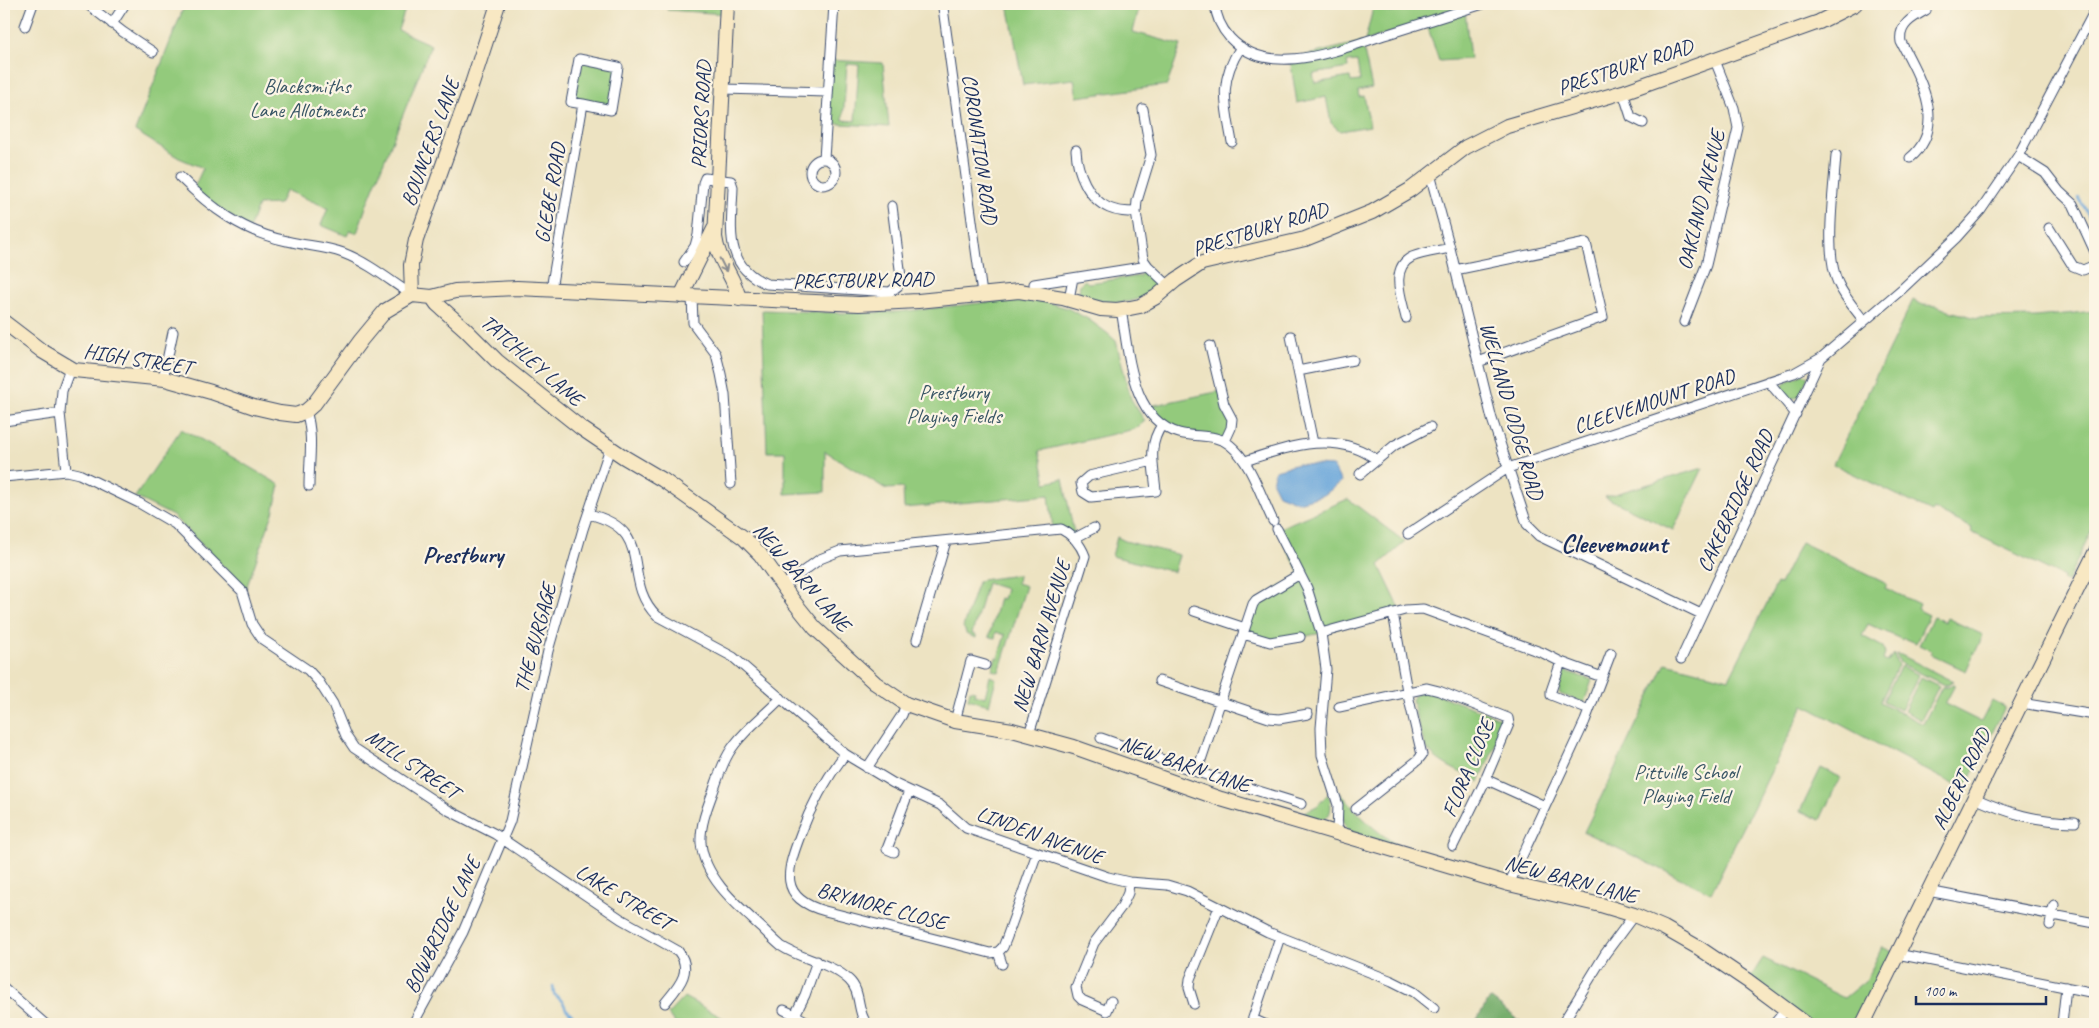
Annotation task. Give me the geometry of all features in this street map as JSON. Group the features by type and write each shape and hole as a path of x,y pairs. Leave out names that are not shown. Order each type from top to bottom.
{"main road":[{"name":"BOUNCERS LANE","path":"412,295 411,265 418,235 472,84 498,4"},
{"name":"PRIORS ROAD","path":"727,4 714,229 718,254 737,290 739,299"},
{"name":"PRESTBURY ROAD","path":"412,295 432,297 462,291 517,288 859,304 918,301 1019,291 1069,299 1101,309 1121,310 1147,303 1202,263 1305,239 1385,206 1466,147 1507,126 1623,92 1819,22 1847,5"},
{"name":"PRIORS ROAD","path":"687,296 714,229"},
{"path":"306,411 314,404 385,311 412,295"},
{"name":"TATCHLEY LANE","path":"432,297 497,361 574,423 610,448"},
{"name":"HIGH STREET","path":"4,322 42,351 79,372 163,379 270,411 292,415 306,411"},
{"name":"NEW BARN LANE","path":"610,448 663,480 734,530 760,554 805,616 826,638 875,683 906,704 955,721 1029,734 1082,749 1190,789 1509,884 1601,904 1634,915 1664,928 1693,945 1748,981 1806,1024"},
{"name":"ALBERT ROAD","path":"1862,1024 2095,553"}],"street":[{"path":"26,26 33,4"},
{"path":"86,4 153,52"},
{"path":"112,24 125,4"},
{"path":"824,159 834,4"},
{"path":"1215,4 1216,13 1222,26 1241,47 1263,56 1281,59 1304,58 1342,48 1483,4"},
{"path":"1910,158 1926,141 1929,132 1929,122 1924,88 1901,42 1900,35 1908,21 1926,10 1922,4"},
{"name":"CORONATION ROAD","path":"943,8 982,294"},
{"name":"CLEEVEMOUNT ROAD","path":"1408,534 1508,468 1794,373 1821,358 1902,288 1956,238 1981,210 2018,156 2095,10"},
{"path":"1232,142 1224,99 1224,87 1229,68 1241,47"},
{"name":"OAKLAND AVENUE","path":"1684,322 1706,265 1738,128 1734,108 1714,58"},
{"path":"578,59 618,67 611,110 583,104 571,102 578,59"},
{"path":"722,89 827,92"},
{"path":"1623,92 1631,117 1643,123"},
{"name":"GLEBE ROAD","path":"551,289 583,104"},
{"path":"1143,109 1151,155 1136,201 1136,212 1143,259 1169,286"},
{"path":"1076,150 1080,175 1097,199 1111,209 1136,212"},
{"path":"1836,155 1831,248 1832,264 1842,291 1864,321"},
{"path":"2018,156 2045,173 2059,191 2073,204 2095,252"},
{"name":"WELLAND LODGE ROAD","path":"1430,174 1492,419 1525,519 1534,532 1701,614"},
{"path":"180,177 211,206 240,225 277,239 323,247 345,254 373,268 412,295"},
{"path":"684,262 695,246 698,235 705,178 731,181 733,187 732,245 736,257 748,272 767,284 886,293 893,291 898,286 901,277 892,206"},
{"path":"2049,228 2073,266 2083,270 2095,265"},
{"path":"1455,270 1586,243 1603,317 1478,362"},
{"path":"1406,318 1398,283 1402,268 1412,257 1450,248"},
{"path":"1034,284 1148,266"},
{"path":"1069,299 1073,278"},
{"path":"687,296 693,323 716,354 722,374 731,484"},
{"path":"1121,310 1130,360 1141,399 1148,412 1162,425 1180,434 1217,438 1225,441 1245,461 1306,588 1321,633 1326,669 1321,728 1322,755 1338,804 1337,833"},
{"path":"163,379 174,332"},
{"path":"1291,336 1313,443"},
{"path":"1210,346 1224,404 1232,419 1231,428 1225,441"},
{"name":"CAKEBRIDGE ROAD","path":"1681,659 1821,358"},
{"path":"1298,371 1353,360"},
{"path":"66,471 60,413 62,391 70,368"},
{"path":"1768,382 1796,414"},
{"path":"306,411 310,424 312,449 308,486"},
{"path":"4,421 60,413"},
{"path":"1153,461 1092,475 1081,483 1083,492 1091,497 1156,492 1152,443 1162,425"},
{"path":"1360,474 1395,445 1430,427"},
{"path":"1245,461 1286,447 1313,443 1354,448 1367,452 1377,460"},
{"name":"THE BURGAGE","path":"502,840 517,796 548,651 588,514 610,448"},
{"name":"MILL STREET","path":"4,478 66,471 79,474 171,520 242,591 252,624 262,639 308,670 319,682 333,704 346,736 354,748 448,810 502,840"},
{"name":"LINDEN AVENUE","path":"588,514 613,523 625,532 630,543 643,595 657,616 726,652 845,754 909,791 940,805 966,828 1108,877 1129,882 1172,886 1280,937 1392,981 1414,992 1434,1008"},
{"path":"1075,538 1094,528"},
{"name":"NEW BARN AVENUE","path":"946,541 1061,529 1075,538 1084,556 1029,734"},
{"path":"783,586 815,562 833,553 946,541 917,640"},
{"path":"1197,772 1256,600 1300,574"},
{"path":"1321,633 1407,609 1422,609 1543,653 1561,662 1602,677"},
{"path":"1194,611 1270,642 1300,638"},
{"path":"1356,809 1421,757 1422,750 1414,726 1393,614"},
{"path":"1509,884 1589,710 1611,652"},
{"path":"955,721 971,661 985,665"},
{"path":"1561,662 1551,695 1589,710"},
{"path":"1159,681 1269,718 1279,719 1308,714"},
{"name":"FLORA CLOSE","path":"1407,691 1427,688 1435,690 1508,718 1509,724 1486,779 1453,846"},
{"path":"1339,707 1407,691"},
{"path":"781,698 741,737 726,757 702,828 702,850 706,864 713,877 748,915 781,945 834,969 851,982 857,991 866,1024"},
{"path":"2021,703 2095,715"},
{"path":"867,768 902,715 906,704"},
{"path":"1101,738 1197,772 1302,804"},
{"name":"BRYMORE CLOSE","path":"845,754 816,797 791,859 789,878 796,896 806,905 819,910 990,953 998,952"},
{"path":"1486,779 1545,806"},
{"path":"886,849 909,791"},
{"path":"1974,798 2023,817 2075,822"},
{"name":"LAKE STREET","path":"502,840 621,919 678,951 683,959 684,974 681,984 665,1003"},
{"name":"BOWBRIDGE LANE","path":"413,1024 463,932 502,840"},
{"path":"1002,964 998,952 1003,947 1007,937 1037,853"},
{"path":"1111,1001 1107,1011 1082,1000 1078,996 1076,987 1094,943 1122,906 1128,893 1129,882"},
{"path":"1928,891 2095,923"},
{"path":"2050,925 2054,905"},
{"path":"1194,1004 1189,988 1190,979 1219,907"},
{"path":"1564,1021 1605,954 1634,915"},
{"path":"1264,1024 1252,1022 1280,937"},
{"path":"1897,954 2095,993"},
{"path":"794,1015 805,995 817,961"},
{"path":"2062,1024 2066,987"},
{"path":"4,988 45,1024"},
{"path":"784,1010 804,1020"},
{"path":"1774,1024 1786,1010"}],"green space":[{"name":"Blacksmiths Lane Allotments","path":"185,4 389,4 387,9 389,10 391,4 407,4 398,30 431,45 357,233 350,230 347,236 321,225 328,208 286,190 279,204 258,205 249,229 193,190 203,168 179,158 135,131"},
{"path":"668,4 727,4 727,14 667,10"},
{"path":"1008,4 1140,4 1133,32 1181,45 1167,85 1077,97 1074,79 1023,85"},
{"path":"1374,4 1382,4 1381,10 1393,13 1396,4 1440,6 1441,4 1483,4 1465,10 1470,59 1439,61 1426,22 1365,41"},
{"path":"1362,42 1372,88 1358,91 1359,97 1364,96 1370,126 1340,131 1331,123 1326,97 1297,103 1290,59","holes":["1357,61 1360,81 1351,82 1350,77 1315,83 1313,74 1348,68 1347,62"]},
{"path":"579,59 618,67 611,110 571,102"},
{"path":"829,60 883,63 889,127 826,123","holes":["847,64 859,65 855,121 843,120"]},
{"path":"1146,271 1156,278 1156,288 1139,299 1120,302 1101,301 1082,297 1079,293 1080,284 1085,280 1088,283 1140,276 1141,272"},
{"name":"Prestbury Playing Fields","path":"1018,299 1043,301 1067,308 1088,319 1116,341 1131,399 1145,421 1135,429 1039,451 1046,483 1063,479 1075,538 1053,530 1049,495 904,508 903,488 886,489 825,451 825,492 785,494 785,452 767,452 762,310 845,313 897,312"},
{"path":"1913,300 1923,305 1937,306 1977,318 2035,317 2095,311 2095,523 2067,582 2063,580 2064,577 1971,532 1972,528 1934,509 1932,512 1833,464"},
{"path":"1804,374 1808,377 1799,397 1789,399 1781,390 1782,387 1790,380"},
{"path":"1221,391 1232,419 1225,441 1180,433 1145,407"},
{"path":"181,429 280,485 273,513 246,589 173,516 135,497"},
{"path":"1703,468 1673,530 1605,497"},
{"path":"1348,499 1405,542 1379,565 1401,611 1321,633 1278,642 1243,634 1253,604 1300,574 1277,529"},
{"path":"1117,537 1125,541 1179,555 1174,572 1112,556"},
{"name":"Pittville School Playing Field","path":"1801,542 1887,584 1885,588 1919,604 1917,609 1929,615 1916,643 1904,638 1903,640 1868,624 1862,636 1883,647 1885,654 1883,660 1887,662 1894,654 1898,666 1880,702 1923,724 1942,687 1955,685 1945,704 1981,722 1992,701 2005,707 1964,790 1804,705 1711,893 1584,832 1666,663 1729,679 1777,583 1780,584"},
{"path":"1018,575 1017,583 1026,586 999,672 992,670 1005,635 996,632 995,638 989,637 999,598 1003,599 1006,589 987,583 972,634 976,635 976,638 966,634 963,627 978,582"},
{"path":"1933,617 1945,622 1947,618 1983,635 1975,653 1972,652 1974,653 1966,671 1930,654 1932,651 1919,645"},
{"path":"1896,654 1954,682 1944,685 1900,663"},
{"path":"1901,666 1919,675 1901,710 1883,701"},
{"path":"1565,671 1592,680 1584,703 1560,694 1559,689"},
{"path":"990,676 996,679 989,705 968,699 970,690 975,691 974,694 985,697"},
{"path":"1921,677 1939,686 1921,720 1904,711"},
{"path":"1428,691 1500,718 1503,722 1499,737 1479,782 1442,762 1425,745 1412,700 1416,693"},
{"path":"1821,768 1840,777 1820,820 1800,811"},
{"path":"1341,793 1368,823 1400,847 1348,831 1344,823"},
{"path":"1328,794 1331,803 1330,811 1324,820 1320,822 1298,815 1317,806"},
{"path":"1882,947 1897,954 1863,1024 1806,1024 1748,981 1763,958 1844,998 1867,979"},
{"path":"684,997 734,1024 675,1024 668,1014"},
{"path":"1490,998 1524,1024 1474,1024"}],"water":[{"path":"1298,464 1333,466 1341,482 1324,495 1298,502 1278,494 1272,482 1275,470"}],"waterway":[{"path":"2079,198 2095,227"},
{"path":"553,986 554,994 582,1024"}],"district":[{"name":"Cleevemount","path":"1614,543"},
{"name":"Prestbury","path":"463,555"}]}
